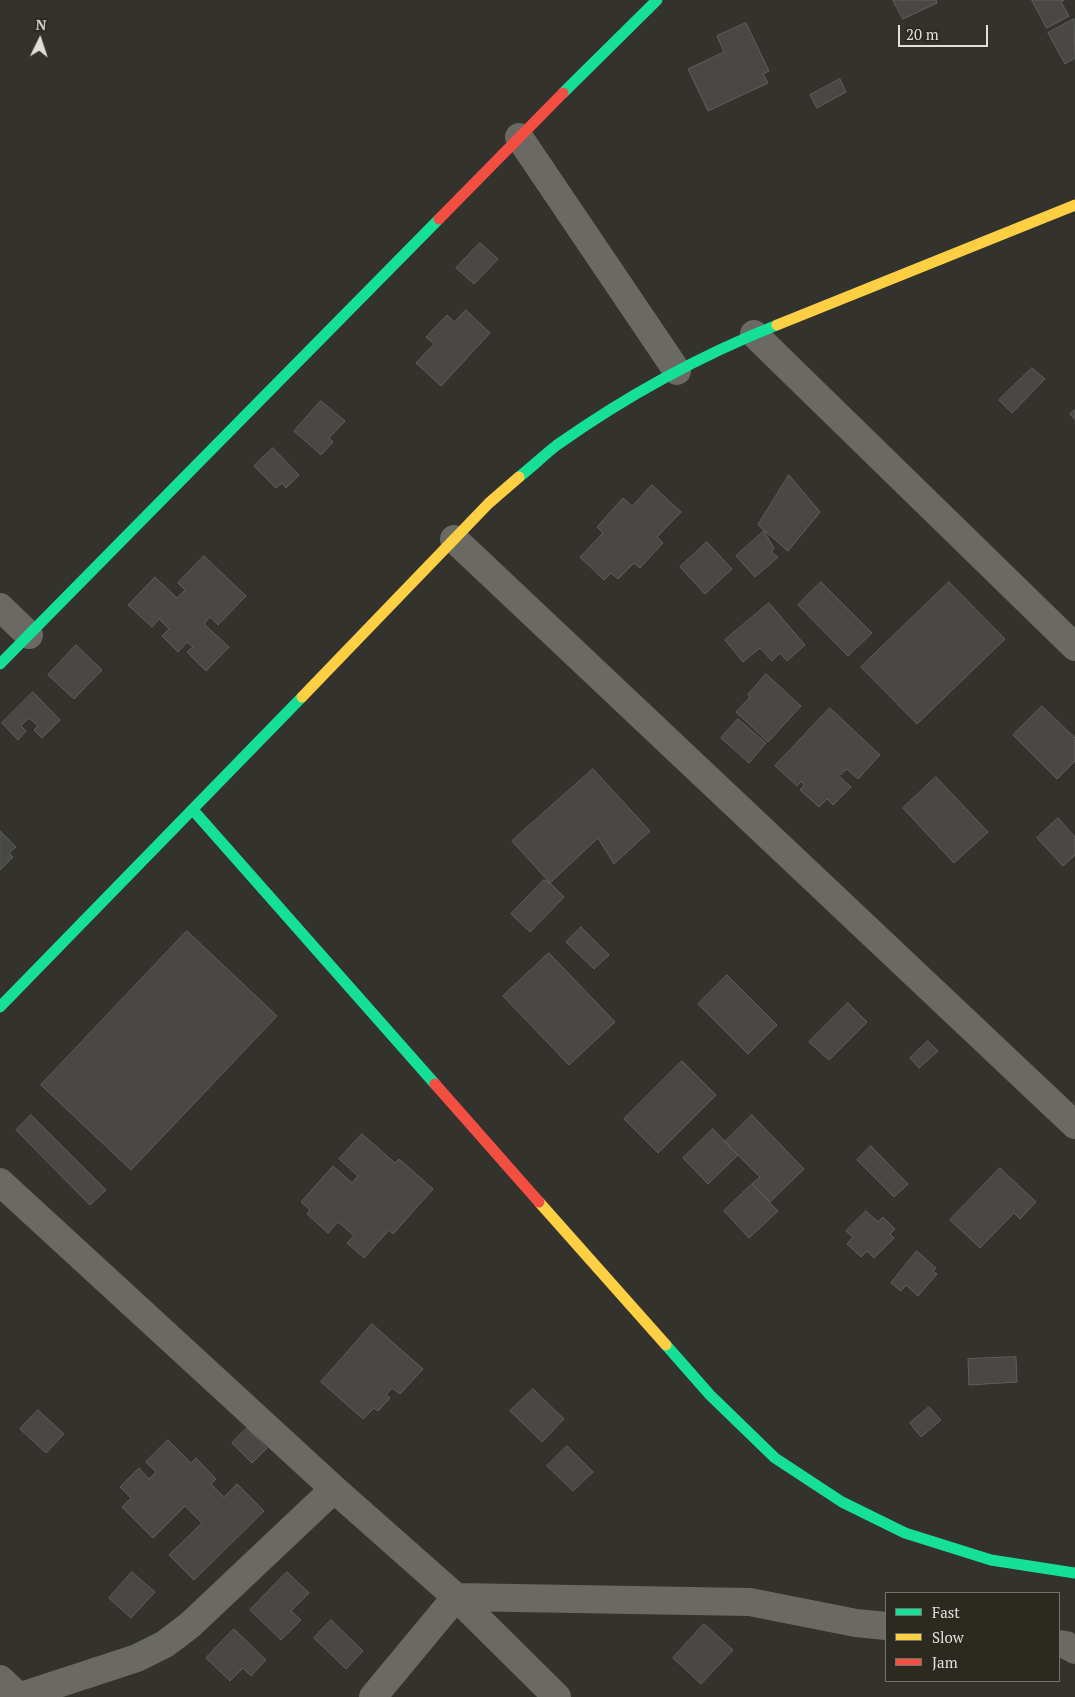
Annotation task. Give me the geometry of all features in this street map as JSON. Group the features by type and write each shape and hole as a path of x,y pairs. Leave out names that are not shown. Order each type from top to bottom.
{"street":[{"path":"0,664 519,137 657,0"},
{"path":"519,137 677,371"},
{"path":"0,1007 489,503 556,446 620,404 677,371 754,334 1075,205"},
{"path":"754,334 1075,647"},
{"path":"454,539 1075,1125"},
{"path":"0,607 29,635"},
{"path":"193,810 703,1387 775,1458 842,1502 904,1533 991,1560 1075,1573"},
{"path":"0,1182 334,1490 456,1597 557,1697"},
{"path":"0,1679 18,1697 137,1658 165,1644 190,1624 334,1490"},
{"path":"456,1597 750,1602 856,1623 885,1626"},
{"path":"373,1697 456,1597"},
{"path":"1060,1644 1075,1650"}],"building":[{"path":"893,0 936,0 937,3 903,19"},
{"path":"1032,0 1064,0 1061,2 1069,16 1047,28"},
{"path":"1074,19 1075,58 1065,64 1048,33"},
{"path":"746,23 769,71 763,74 768,83 708,111 688,69 724,52 717,36"},
{"path":"840,79 846,92 817,108 810,95"},
{"path":"480,243 498,259 474,284 456,268"},
{"path":"466,310 490,333 441,386 416,363 434,344 426,337 447,315 454,322"},
{"path":"1032,368 1045,379 1012,413 999,400"},
{"path":"321,401 345,421 329,438 333,442 321,455 294,431"},
{"path":"1075,410 1075,420 1070,414"},
{"path":"273,448 299,475 286,488 282,483 276,488 254,466"},
{"path":"789,475 820,512 788,551 758,525"},
{"path":"652,485 681,512 657,537 663,543 640,568 634,563 618,579 611,573 604,580 580,557 603,533 597,527 623,498 632,506"},
{"path":"764,531 774,548 771,552 778,557 755,577 736,556"},
{"path":"707,542 732,569 705,594 680,567"},
{"path":"204,556 246,596 218,625 210,617 204,624 229,647 206,671 187,652 193,647 187,642 178,652 162,636 169,629 159,619 152,627 128,605 155,577 177,598 185,590 178,583"},
{"path":"821,582 872,633 848,656 798,605"},
{"path":"949,582 1005,639 917,724 861,667"},
{"path":"769,603 805,645 787,661 780,653 772,661 760,648 743,662 725,640"},
{"path":"76,645 102,670 74,699 48,675"},
{"path":"766,674 801,706 768,742 736,712 750,697 748,695"},
{"path":"33,692 60,720 42,738 34,730 38,726 29,718 21,726 26,731 18,740 2,723"},
{"path":"1042,706 1075,738 1075,761 1057,779 1013,735"},
{"path":"830,708 880,755 858,779 847,769 839,776 851,787 833,805 827,799 819,807 800,790 804,785 801,781 797,786 775,766"},
{"path":"738,719 766,743 749,763 721,738"},
{"path":"593,769 650,831 614,864 598,838 550,883 512,841"},
{"path":"936,777 988,832 954,863 903,808"},
{"path":"1058,818 1075,837 1075,855 1063,866 1037,838"},
{"path":"0,831 16,847 9,853 13,857 0,870"},
{"path":"544,880 550,883 564,897 530,932 511,914"},
{"path":"581,927 609,955 594,969 566,942"},
{"path":"187,931 277,1016 131,1170 41,1085"},
{"path":"549,953 615,1022 569,1065 503,996"},
{"path":"727,975 777,1025 748,1054 698,1004"},
{"path":"848,1003 867,1022 829,1060 809,1042"},
{"path":"928,1041 938,1051 919,1068 910,1058"},
{"path":"682,1061 716,1095 658,1153 624,1119"},
{"path":"31,1115 106,1190 90,1205 16,1130"},
{"path":"752,1115 804,1169 770,1202 752,1184 760,1177 725,1142"},
{"path":"713,1129 738,1155 708,1184 683,1158"},
{"path":"362,1134 395,1163 399,1159 433,1189 393,1234 389,1230 364,1258 347,1243 354,1236 338,1222 328,1233 307,1214 310,1210 301,1202 333,1166 352,1183 358,1176 339,1159"},
{"path":"871,1146 908,1184 894,1197 857,1160"},
{"path":"1000,1168 1036,1202 1020,1219 1014,1213 980,1248 950,1220"},
{"path":"752,1184 778,1211 749,1238 724,1211"},
{"path":"866,1211 878,1222 883,1217 895,1229 890,1234 894,1238 874,1258 867,1251 861,1257 847,1244 853,1237 846,1231"},
{"path":"917,1251 936,1268 933,1271 937,1274 918,1296 906,1285 901,1291 891,1283"},
{"path":"372,1324 423,1369 400,1394 392,1388 386,1395 390,1398 378,1411 374,1408 363,1419 321,1382"},
{"path":"1016,1357 1017,1382 969,1385 968,1359"},
{"path":"533,1389 564,1419 542,1442 510,1411"},
{"path":"929,1407 941,1420 921,1437 910,1423"},
{"path":"38,1410 64,1434 46,1453 20,1429"},
{"path":"247,1428 267,1448 252,1463 232,1443"},
{"path":"168,1440 191,1463 196,1458 216,1479 211,1484 224,1497 237,1484 264,1511 194,1580 169,1555 202,1523 185,1506 153,1538 122,1507 131,1498 120,1487 139,1468 149,1479 156,1472 146,1462"},
{"path":"567,1446 593,1472 573,1491 547,1466"},
{"path":"132,1572 155,1592 131,1618 109,1598"},
{"path":"287,1572 309,1593 291,1611 301,1620 281,1640 250,1610"},
{"path":"331,1620 363,1651 346,1669 314,1638"},
{"path":"704,1624 733,1650 701,1684 673,1658"},
{"path":"234,1629 266,1660 251,1676 243,1668 230,1681 206,1658"}],"traffic: fast":[{"path":"563,93 657,0"},
{"path":"0,664 439,219"},
{"path":"519,477 557,445 636,394 719,350 777,325"},
{"path":"0,1007 302,697"},
{"path":"193,810 435,1084"},
{"path":"666,1345 710,1395 775,1458 842,1502 905,1533 991,1560 1075,1573"}],"traffic: slow":[{"path":"777,325 1075,205"},
{"path":"302,697 489,503 519,477"},
{"path":"539,1202 666,1345"}],"traffic: jam":[{"path":"439,219 563,93"},
{"path":"435,1084 539,1202"}]}
